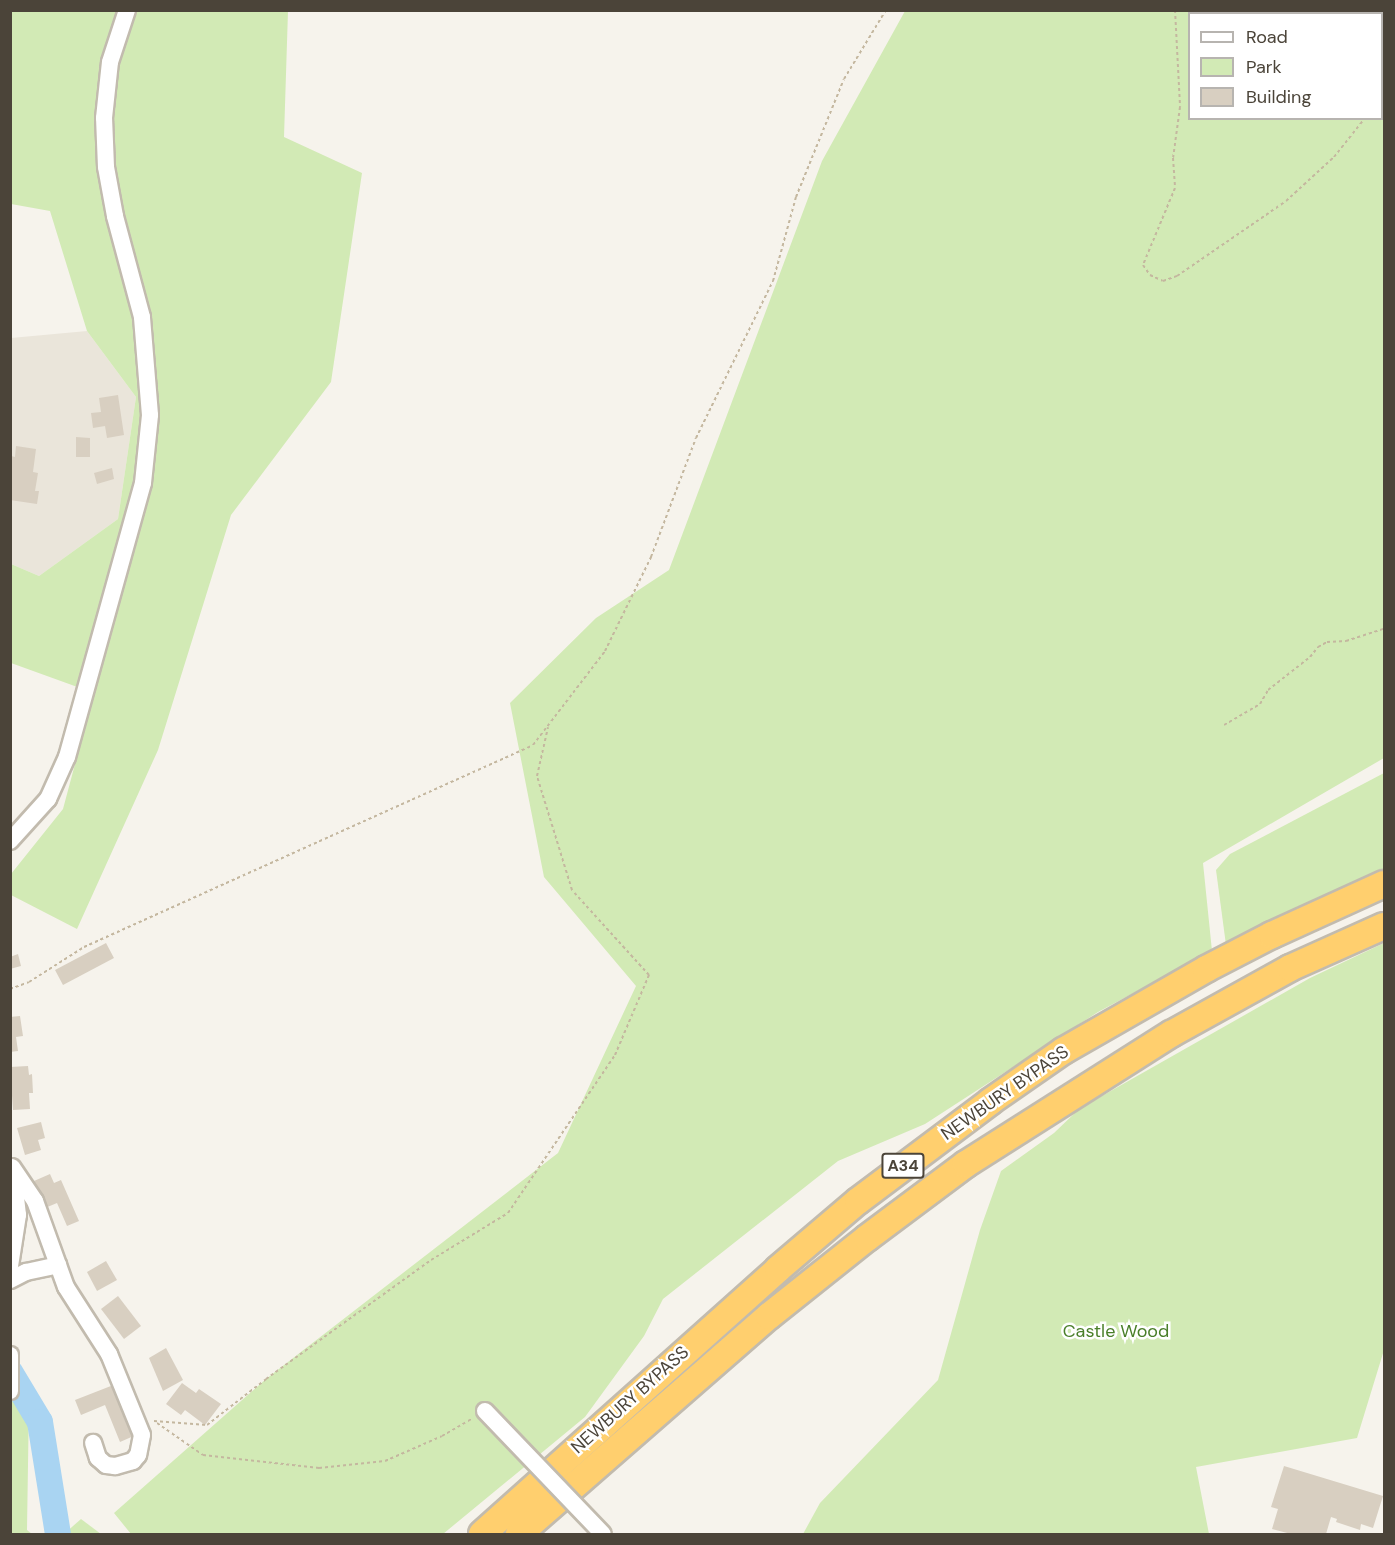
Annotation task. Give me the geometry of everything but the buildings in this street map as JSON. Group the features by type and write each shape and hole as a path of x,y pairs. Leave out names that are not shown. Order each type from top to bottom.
{"highway":[{"name":"NEWBURY BYPASS","path":"482,1534 778,1269 858,1202 982,1107 1063,1051 1130,1011 1272,935 1384,884"},
{"name":"NEWBURY BYPASS","path":"519,1534 769,1316 867,1238 966,1164 1171,1034 1290,968 1384,926"}],"street":[{"path":"10,841 48,799 67,757 143,483 150,415 142,317 115,216 106,167 104,118 110,62 127,10"},
{"path":"11,1163 35,1201 66,1287 109,1354 139,1424 142,1447 133,1461 123,1465 106,1465 98,1458 93,1443"},
{"path":"10,1266 18,1215 11,1163"},
{"path":"10,1280 26,1272 58,1265"},
{"path":"10,1355 11,1389"},
{"path":"485,1411 603,1534"}],"path":[{"path":"10,989 29,982 84,947 533,745 605,651 651,557 696,438 772,281 796,197 844,79 886,10"},
{"path":"1175,10 1180,107 1173,158 1175,188 1143,265 1150,275 1163,281 1177,276 1286,201 1334,157 1363,120"},
{"path":"1224,725 1260,704 1268,690 1310,657 1318,647 1327,642 1346,641 1384,629"},
{"path":"485,1411 442,1436 385,1461 319,1468 203,1455 154,1421 207,1425 266,1379 431,1260 508,1213 615,1055 649,975 572,890 537,776 548,726"}],"shaded area":[{"path":"87,331 136,397 118,519 39,576 11,564 11,338"}],"green space":[{"path":"11,11 288,11 284,137 362,173 331,382 231,515 158,750 77,929 11,895 11,874 63,809 94,693 11,663 11,564 39,576 118,519 136,397 87,331 50,211 11,204"},
{"path":"905,11 1384,11 1384,758 1203,863 1212,951 1098,1012 925,1124 838,1161 663,1299 644,1336 585,1417 443,1534 131,1534 114,1513 266,1379 558,1153 636,986 544,877 510,703 596,618 669,570 822,161"},
{"path":"1384,773 1384,873 1226,945 1216,870 1230,854"},
{"name":"Castle Wood","path":"1384,943 1384,1350 1357,1438 1196,1467 1209,1534 803,1534 820,1503 938,1380 980,1230 1001,1171 1054,1133 1079,1109 1310,978"},
{"path":"12,1399 29,1401 27,1530 32,1534 11,1534"},
{"path":"81,1519 101,1534 64,1534"}],"waterway":[{"path":"10,1372 40,1422 58,1534"}]}
